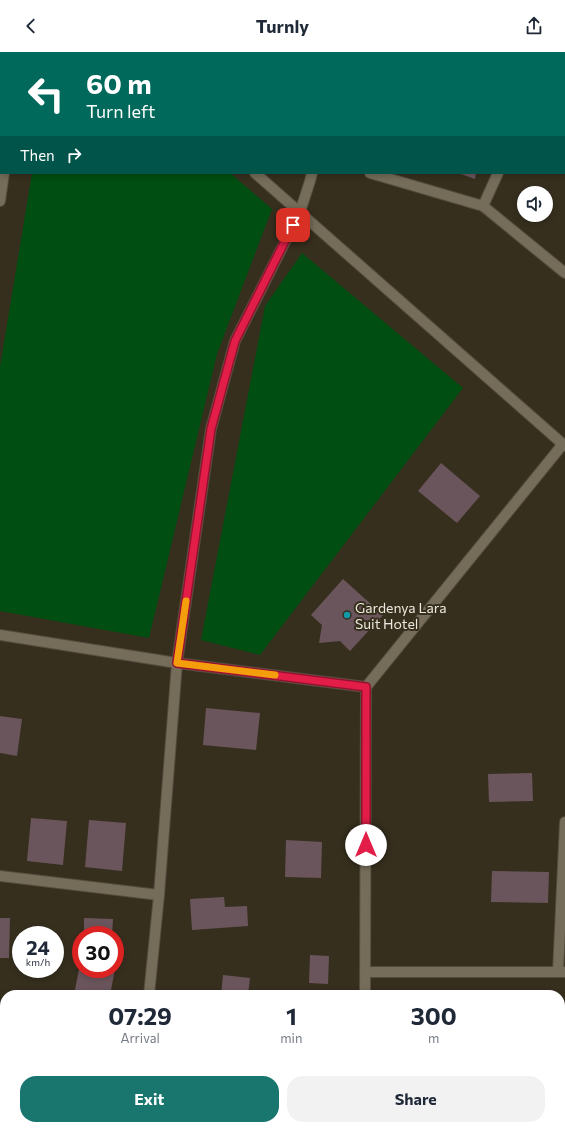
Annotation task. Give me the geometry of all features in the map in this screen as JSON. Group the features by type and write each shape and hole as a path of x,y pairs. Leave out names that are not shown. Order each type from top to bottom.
{"street":[{"path":"0,201 4,174"},
{"path":"256,174 564,445 366,687 365,990"},
{"path":"150,990 159,895 177,663 211,429 235,341 300,212 312,174"},
{"path":"373,174 483,206 565,273"},
{"path":"483,206 498,174"},
{"path":"0,635 177,663 366,687"},
{"path":"365,972 562,972 565,822"},
{"path":"0,876 159,895"}],"green space":[{"path":"32,174 231,174 272,209 217,354 149,638 0,611 0,367"},
{"path":"302,253 463,388 260,655 201,640 265,306"}],"building":[{"path":"461,174 476,174 475,179"},
{"path":"441,463 480,496 457,523 418,491"},
{"name":"Gardenya Lara Suit Hotel","path":"343,579 383,615 350,651 340,641 319,643 322,625 311,615"},
{"path":"206,708 260,713 256,750 203,745"},
{"path":"0,716 22,719 17,756 0,753"},
{"path":"532,773 533,801 489,802 488,774"},
{"path":"31,818 67,821 63,865 27,861"},
{"path":"89,820 126,823 122,871 85,867"},
{"path":"286,840 322,842 321,878 285,877"},
{"path":"492,871 549,872 548,903 491,902"},
{"path":"224,897 225,907 247,906 248,926 192,930 190,899"},
{"path":"0,918 10,918 9,958 0,958"},
{"path":"84,918 113,919 113,926 84,926"},
{"path":"310,955 329,956 328,984 309,983"},
{"path":"223,975 250,978 249,990 222,990"},
{"path":"77,978 113,978 111,990 75,990"}],"slow traffic":[{"path":"186,601 177,663 275,675"}],"place":[{"name":"Gardenya Lara Suit Hotel","path":"347,615"}],"route":[{"path":"293,225 235,341 211,429 177,663 366,687 366,845"}]}
